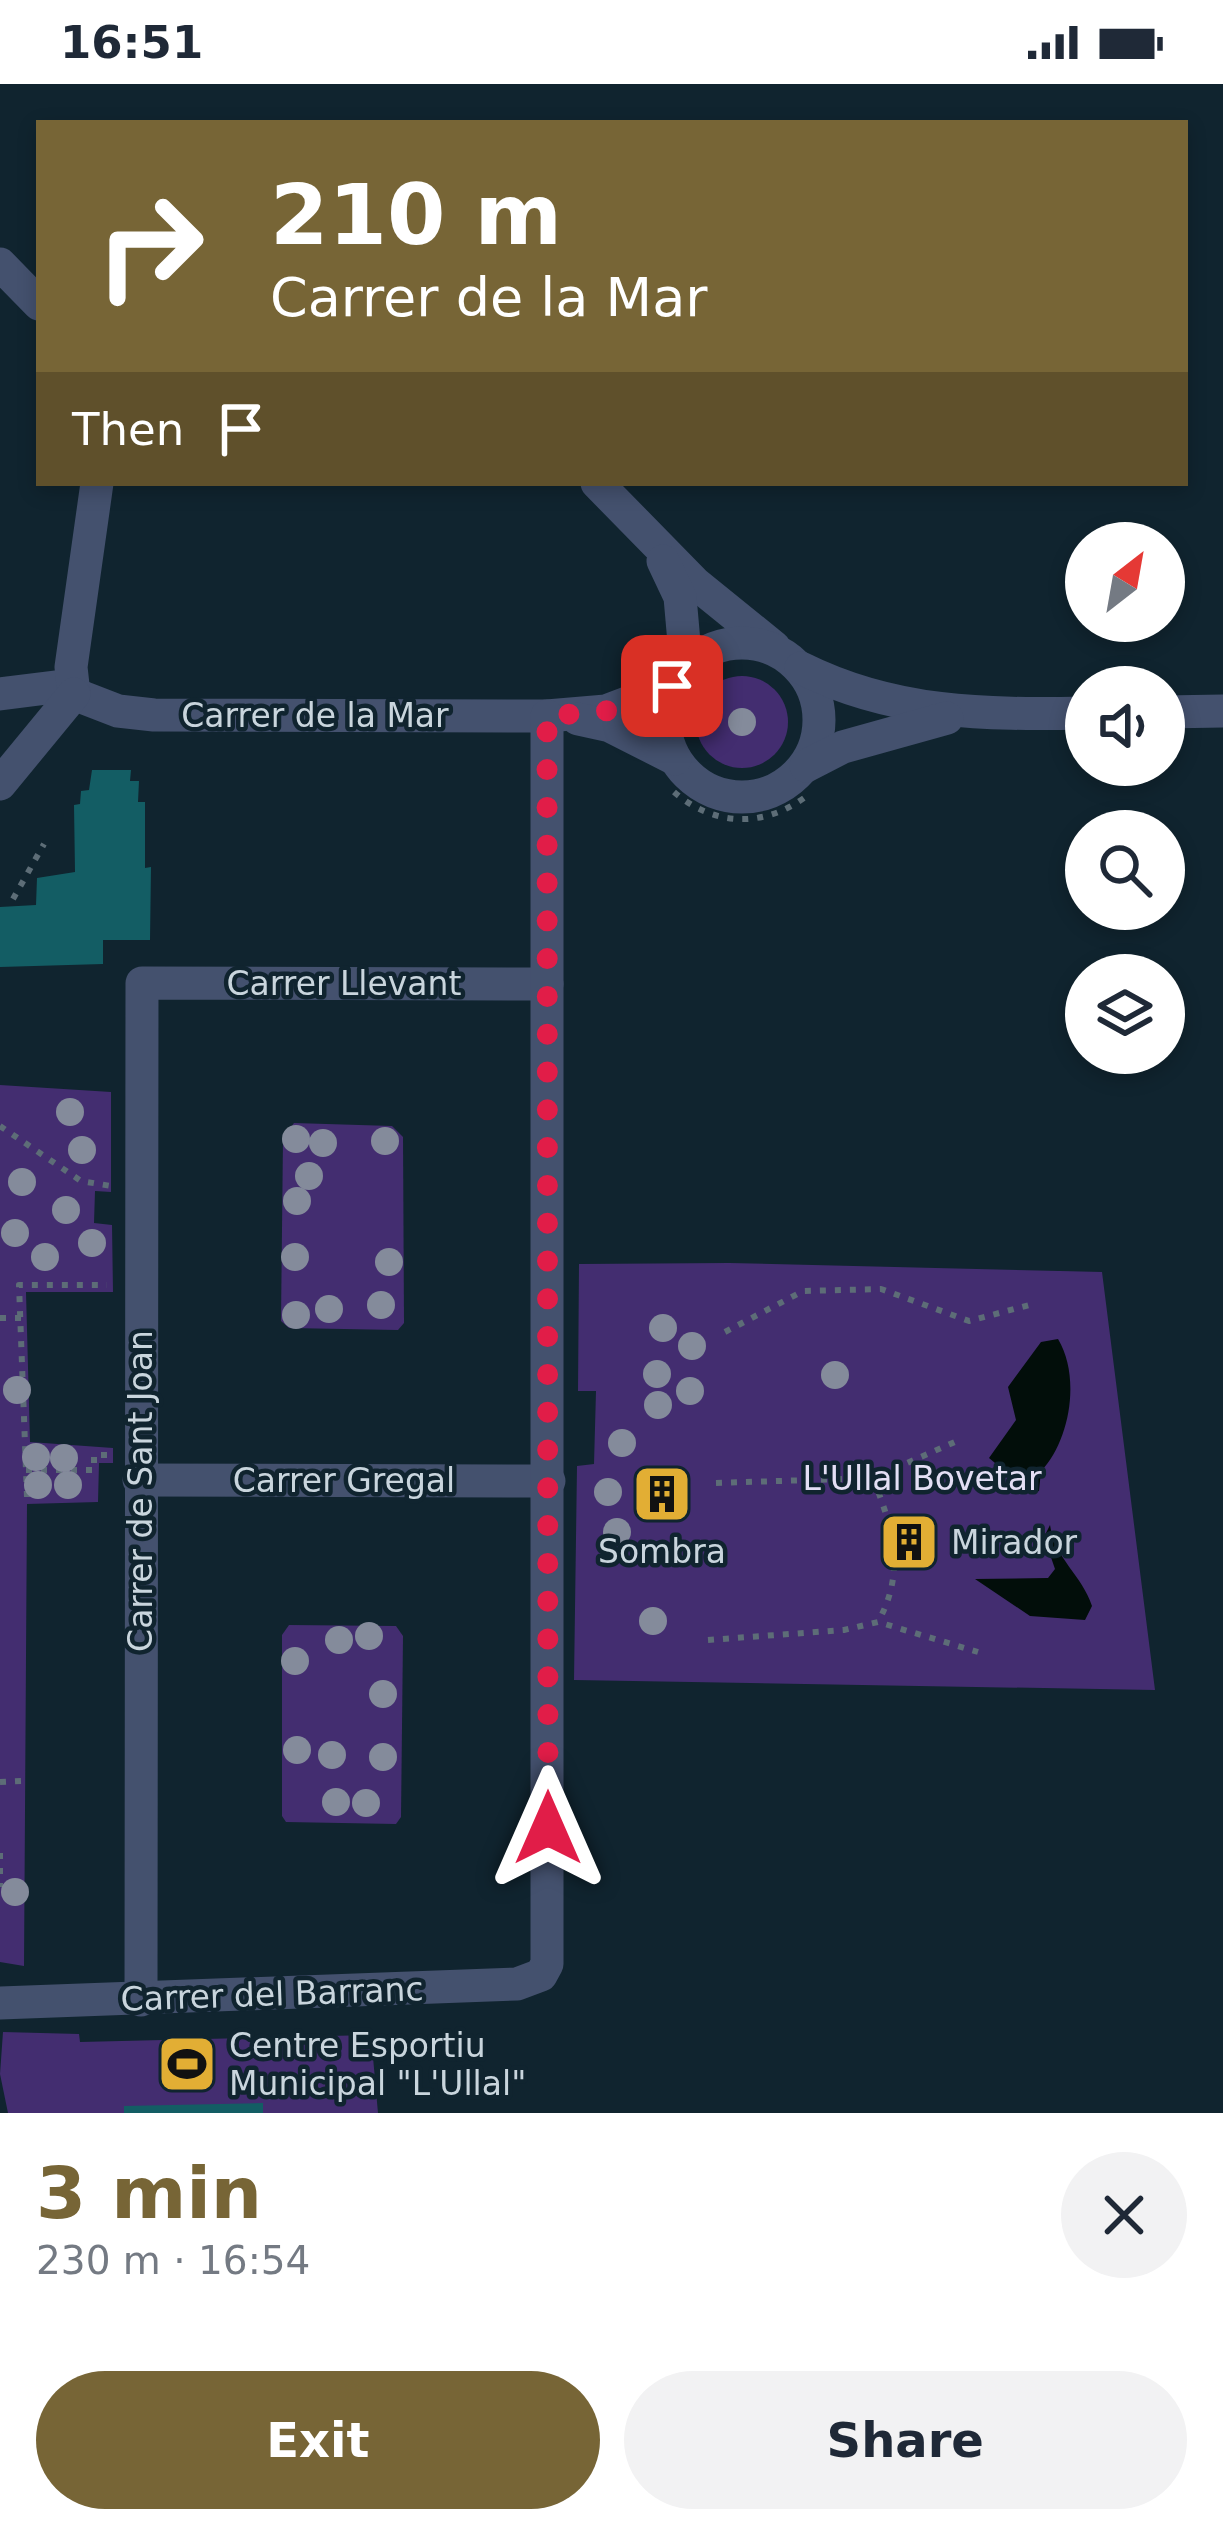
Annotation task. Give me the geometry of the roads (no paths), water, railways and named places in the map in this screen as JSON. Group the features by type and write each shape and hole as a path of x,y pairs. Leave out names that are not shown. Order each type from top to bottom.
{"street":[{"path":"0,264 36,301"},
{"path":"0,304 36,313"},
{"path":"0,784 72,690 97,486"},
{"path":"601,486 654,543 790,660 814,690 820,716 808,780"},
{"path":"654,543 680,597 679,676 664,710 671,773 737,798 764,795 808,780 893,731 966,715"},
{"path":"679,676 731,643 756,643 876,699 966,715 1065,713"},
{"name":"Carrer de la Mar","path":"72,690 114,710 154,715 553,715 606,711 679,676"},
{"path":"0,694 72,690"},
{"path":"1185,712 1223,711"},
{"path":"549,1481 547,984 553,715"},
{"name":"Carrer de la Mar","path":"553,715 610,726 671,773"},
{"name":"Carrer Llevant","path":"142,983 547,984"},
{"name":"Carrer de Sant Joan","path":"141,2000 142,983"},
{"name":"Carrer Gregal","path":"139,1468 549,1481"},
{"name":"Carrer del Barranc","path":"0,2003 517,1984 542,1975 548,1952 549,1481"}],"place":[{"name":"Sombra","path":"662,1494"},
{"name":"Mirador","path":"909,1542"},
{"name":"Centre Esportiu Municipal \"L'Ullal\"","path":"187,2064"}],"park label":[{"name":"L'Ullal Bovetar","path":"922,1478"}]}
